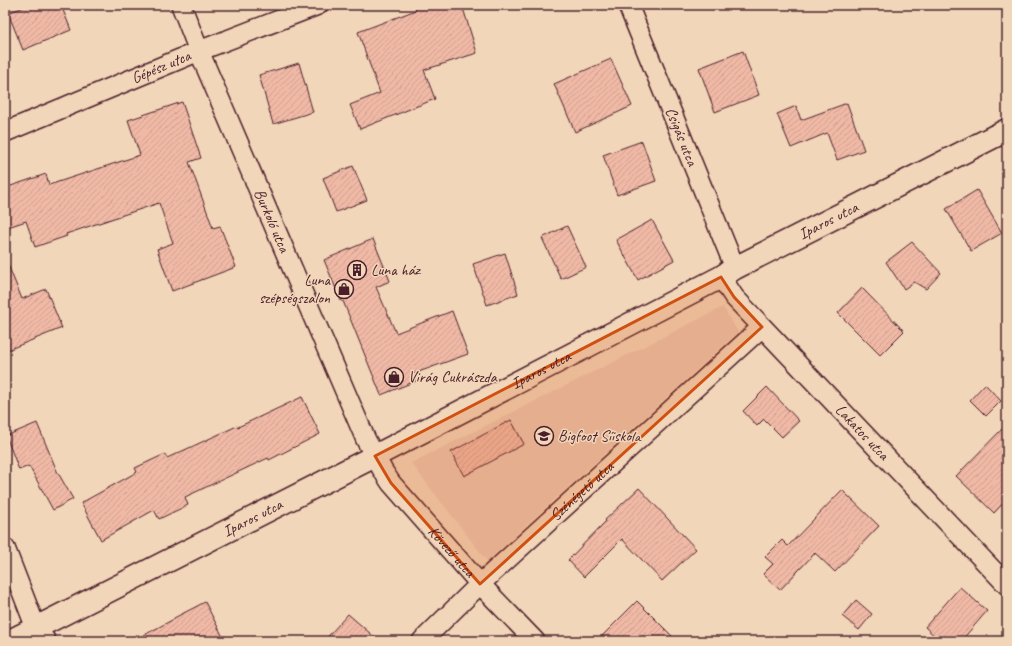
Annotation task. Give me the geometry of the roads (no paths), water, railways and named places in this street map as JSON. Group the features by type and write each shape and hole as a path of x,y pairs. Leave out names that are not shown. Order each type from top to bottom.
{"street":[{"name":"Burkoló utca","path":"181,5 199,51 366,440 375,456"},
{"name":"Gépész utca","path":"5,132 199,51 318,5"},
{"name":"Csigás utca","path":"628,5 728,273"},
{"name":"Iparos utca","path":"10,641 41,634 104,594 1007,130"},
{"name":"Lakatos utca","path":"728,273 734,297 1007,585"},
{"name":"Szénégető utca","path":"422,641 480,584 762,327"},
{"name":"Kövező utca","path":"375,456 391,483 480,584 535,641"},
{"path":"5,548 41,634"}],"place":[{"name":"Luna ház","path":"357,270"},
{"name":"Luna szépségszalon","path":"344,289"},
{"name":"Virág Cukrászda","path":"394,377"},
{"name":"Bigfoot Síiskola","path":"544,436"}]}
